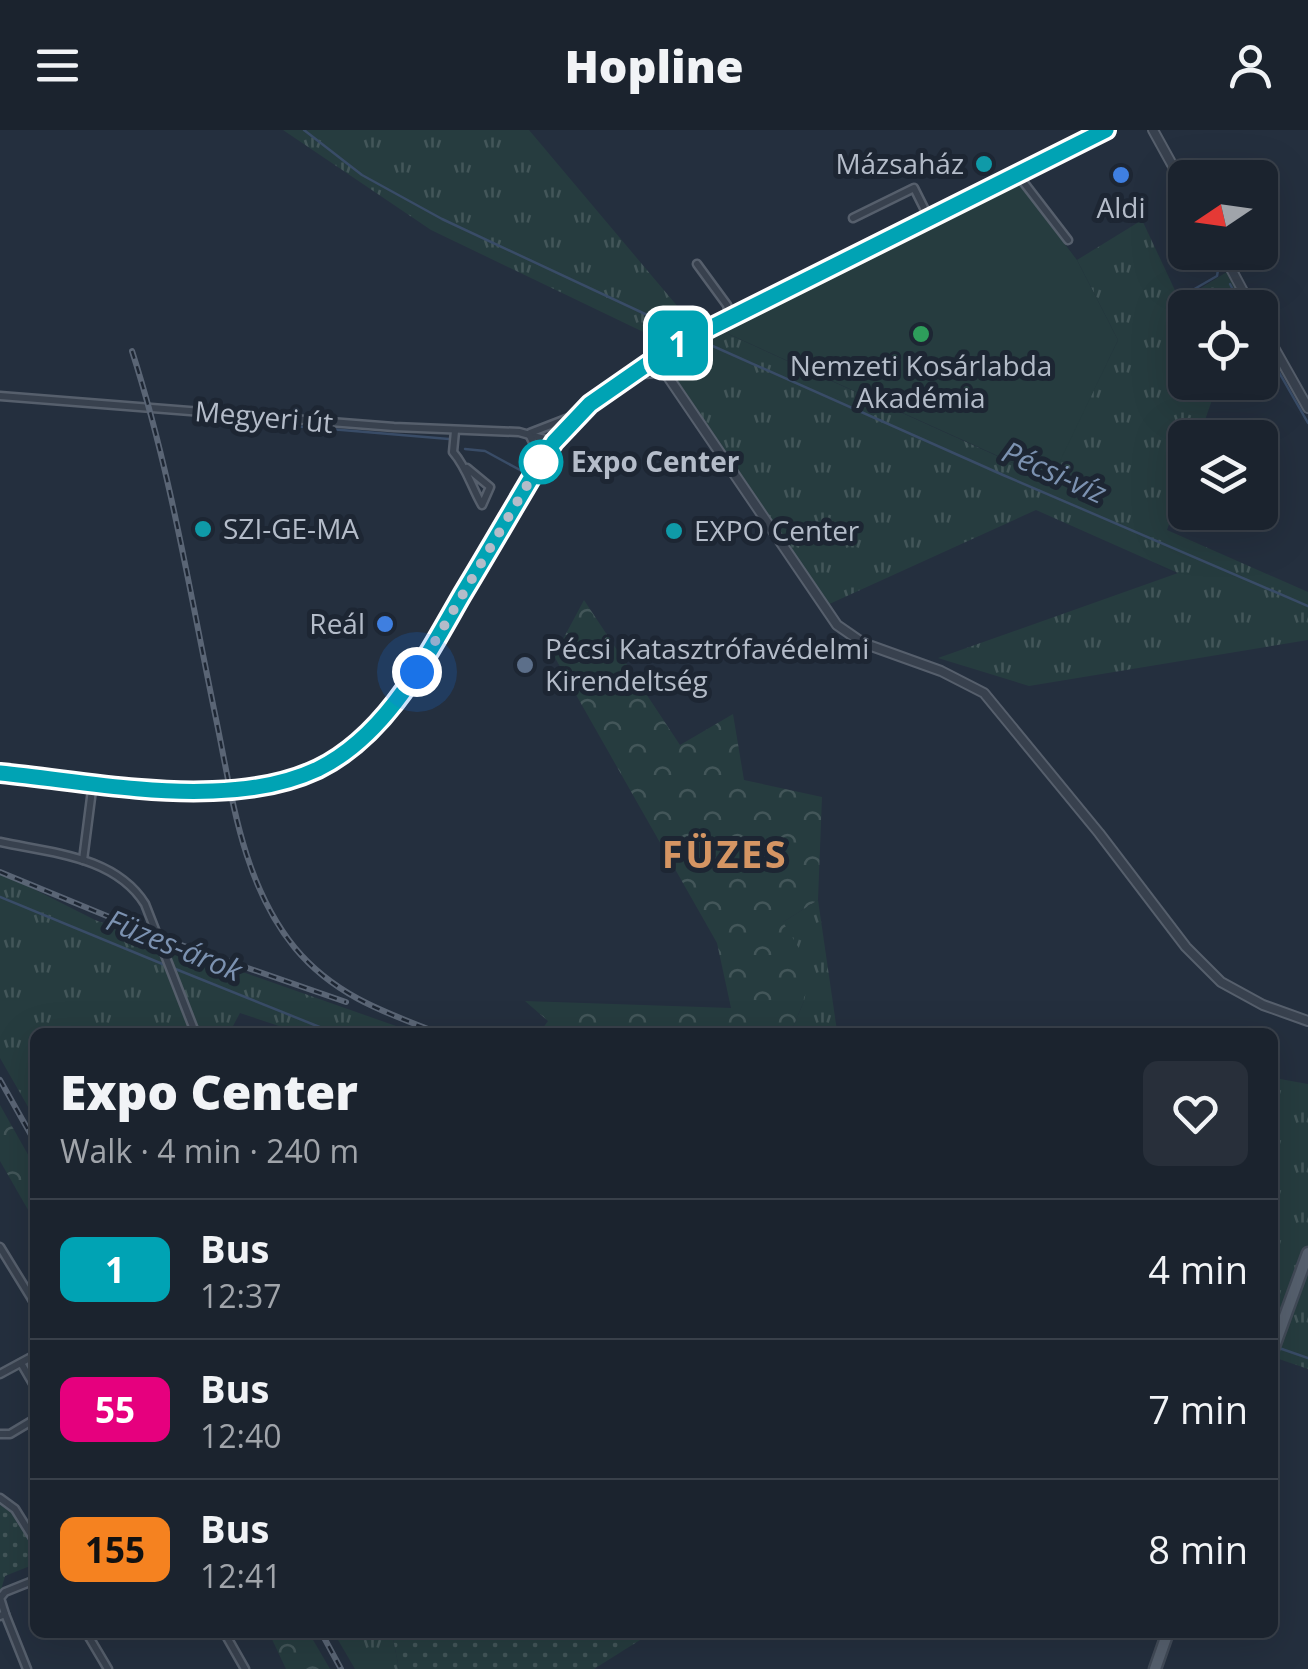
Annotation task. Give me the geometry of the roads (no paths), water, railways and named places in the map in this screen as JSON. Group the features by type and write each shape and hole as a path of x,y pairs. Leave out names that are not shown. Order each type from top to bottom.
{"main road":[{"path":"1278,1337 1308,1253"},
{"path":"1154,1669 1166,1638"}],"street":[{"name":"Megyeri út","path":"0,396 455,431 528,433 554,442 580,414 629,376 696,333 1106,130"},
{"path":"1142,130 1161,145"},
{"path":"1156,130 1169,160"},
{"path":"1018,175 1068,240"},
{"path":"852,218 914,188 928,218"},
{"path":"697,264 725,301 730,316"},
{"path":"665,372 672,347"},
{"path":"1278,354 1308,408"},
{"path":"656,359 837,625 863,643 941,671 984,693 1186,947 1221,982 1263,1005 1308,1021"},
{"path":"629,376 665,372"},
{"name":"Megyeri út","path":"528,433 580,414"},
{"path":"455,431 452,452 490,487 482,504 470,485 467,468"},
{"path":"528,433 536,449 536,470"},
{"path":"0,773 185,791 284,782 318,769 356,744 417,672 554,442"},
{"path":"83,860 93,782"},
{"path":"0,842 83,860 112,871 136,890 193,1028"},
{"path":"1,1250 30,1296"},
{"path":"0,1374 30,1358"},
{"path":"21,1363 30,1378"},
{"path":"0,1434 10,1434 30,1421"},
{"path":"0,1498 30,1526"},
{"path":"27,1669 2,1615 0,1598 4,1592 30,1582"},
{"path":"90,1638 108,1669"},
{"path":"228,1638 246,1669"}],"waterway":[{"name":"Pécsi-víz","path":"304,130 362,175 442,219 690,335"},
{"path":"1193,290 1217,276 1218,270"},
{"path":"1230,284 1233,290"},
{"name":"Pécsi-víz","path":"697,339 1308,606"},
{"path":"1278,370 1308,423"},
{"path":"231,421 266,424"},
{"path":"276,425 305,427"},
{"path":"330,429 449,439"},
{"path":"465,449 485,451 520,470"},
{"name":"Füzes-árok","path":"0,897 165,965"},
{"name":"Füzes-árok","path":"173,968 322,1028"},
{"name":"Füzes-árok","path":"1279,1348 1308,1358"}],"railway":[{"path":"132,351 168,486 241,836 262,895 295,948 326,978 378,1009 426,1028"},
{"path":"0,872 158,937 346,1002"},
{"path":"0,1080 30,1133"},
{"path":"324,1638 341,1669"}],"place":[{"name":"Mázsaház","path":"984,164"},
{"name":"Aldi","path":"1121,175"},
{"name":"Nemzeti Kosárlabda Akadémia","path":"921,334"},
{"name":"Expo Center","path":"541,462"},
{"name":"SZI-GE-MA","path":"203,529"},
{"name":"EXPO Center","path":"674,531"},
{"name":"Reál","path":"385,624"},
{"name":"Pécsi Katasztrófavédelmi Kirendeltség","path":"525,665"}],"district":[{"name":"FÜZES","path":"725,855"}]}
